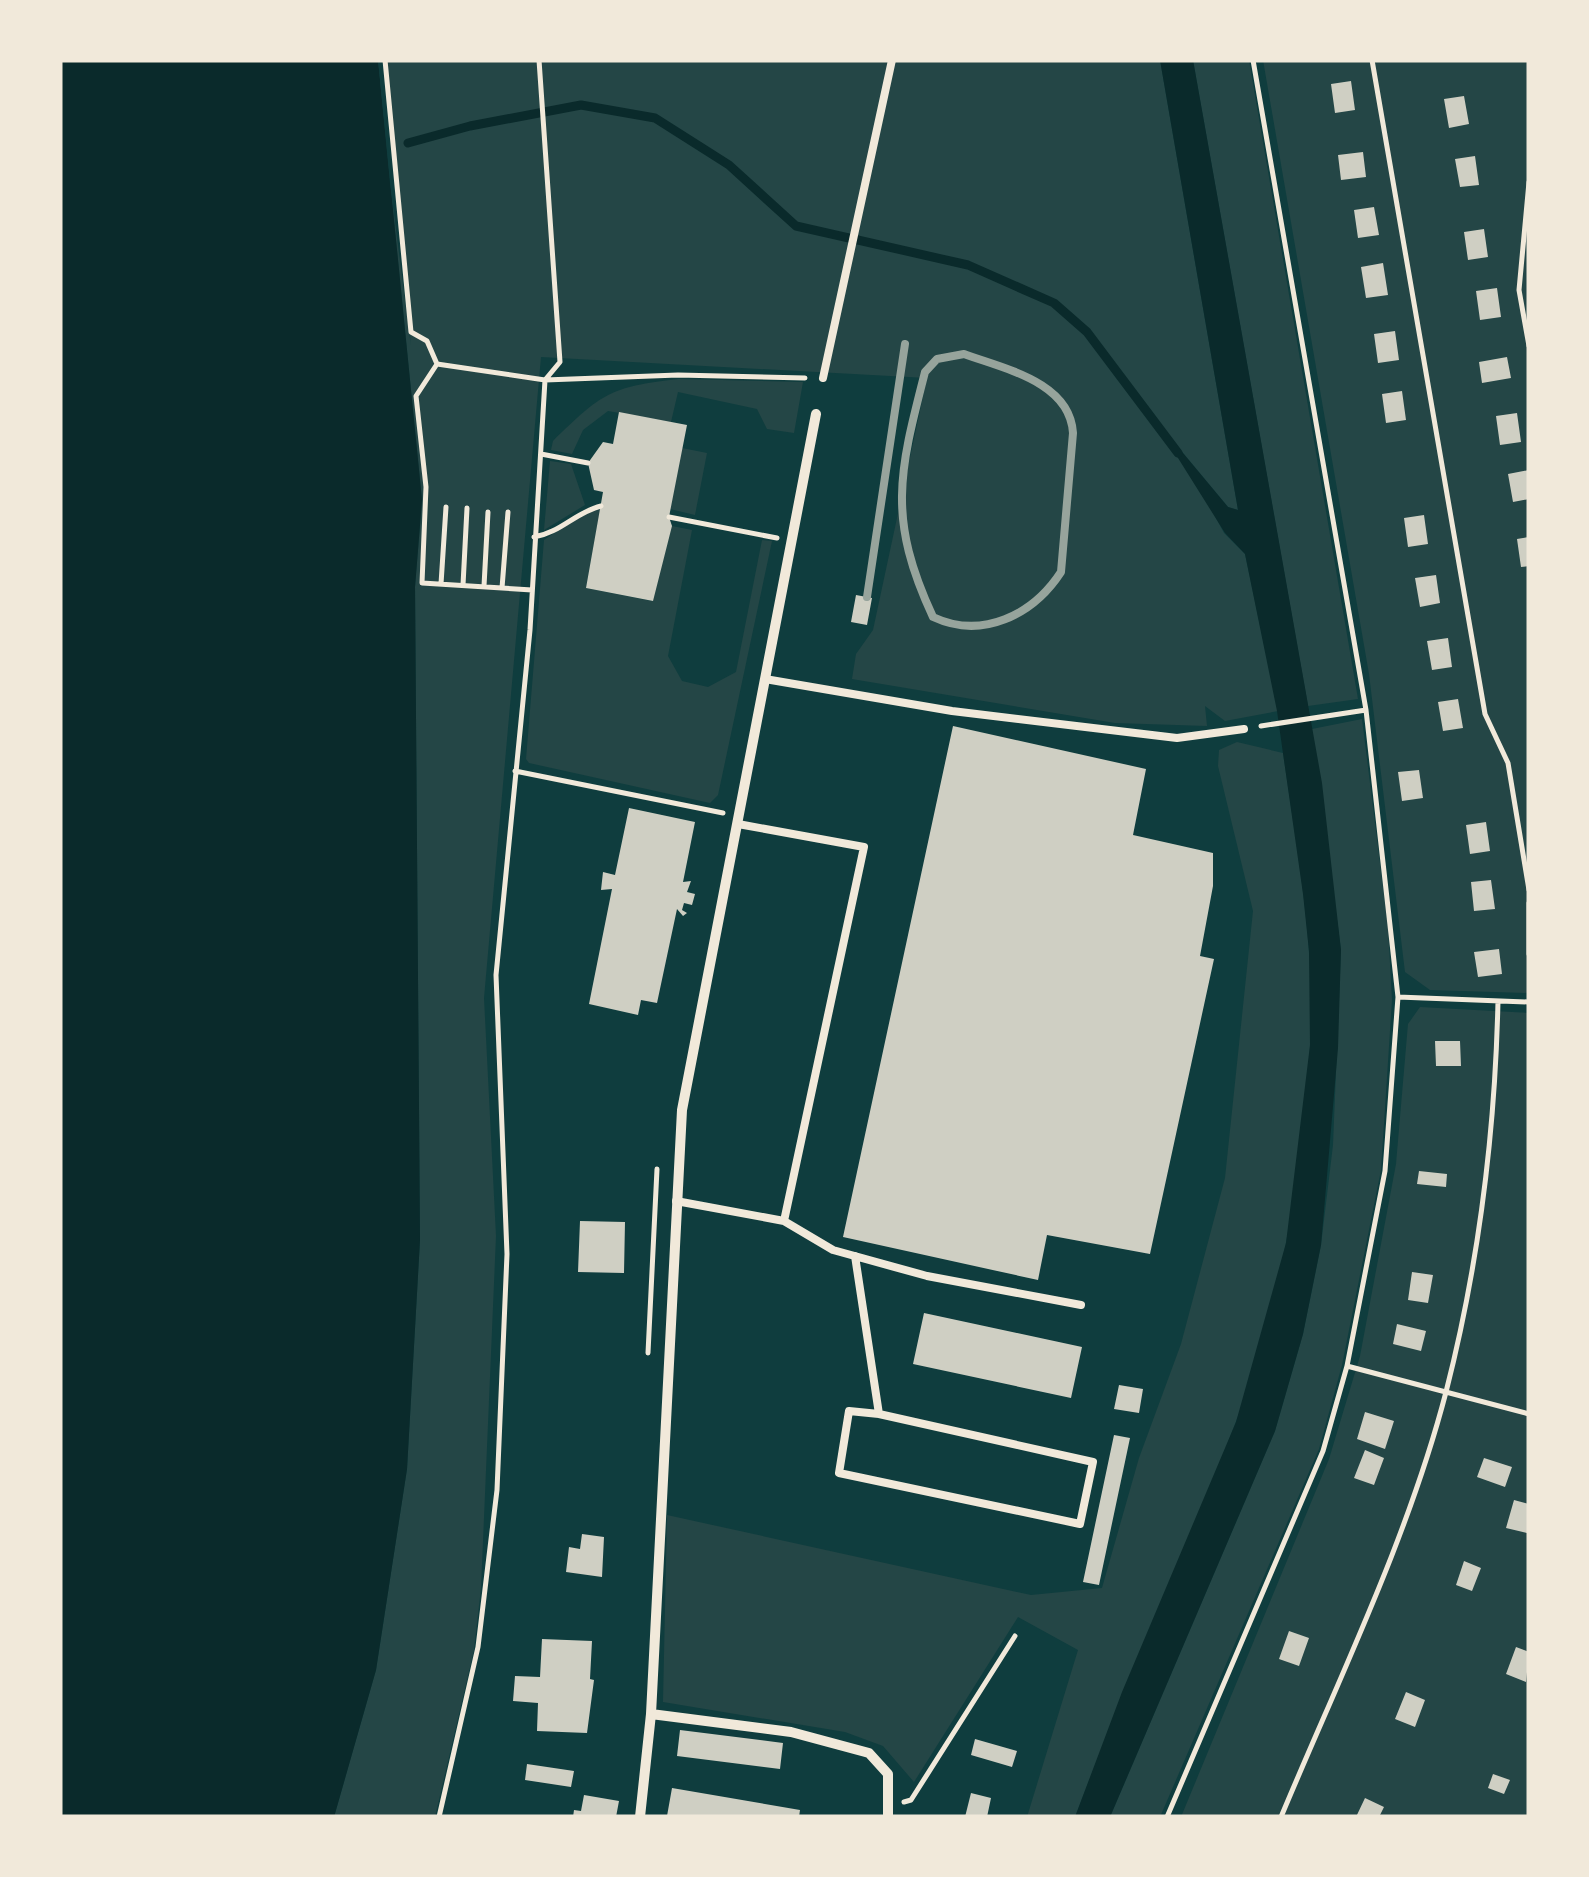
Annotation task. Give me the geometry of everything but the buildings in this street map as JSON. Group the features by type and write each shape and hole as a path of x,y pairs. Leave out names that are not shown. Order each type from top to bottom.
{"street":[{"path":"640,1817 651,1714 682,1110 816,414"},
{"path":"651,1714 791,1732 868,1752 888,1774 888,1812"}],"lane":[{"path":"823,378 892,60"},
{"path":"765,679 952,711 1177,738 1244,729"},
{"path":"739,820 864,847 784,1220"},
{"path":"676,1201 784,1220 833,1250 927,1276 1082,1305"},
{"path":"855,1256 879,1414"},
{"path":"848,1411 879,1414 1093,1462 1080,1524 839,1473 848,1411"}],"path":[{"path":"385,60 411,332 427,341 437,364"},
{"path":"439,1817 478,1646 497,1490 507,1254 496,976 532,590 545,380 560,362 539,60"},
{"path":"1167,1817 1323,1451 1347,1366 1385,1170 1398,997 1366,710 1253,60"},
{"path":"1372,60 1485,714 1508,762 1529,890"},
{"path":"1529,182 1519,290 1529,346"},
{"path":"437,364 545,380 678,374 823,378"},
{"path":"437,364 416,396 426,487 422,583 532,590"},
{"path":"541,454 588,463"},
{"path":"534,537 551,534 586,510 601,506"},
{"path":"441,584 446,507"},
{"path":"463,585 468,508"},
{"path":"484,586 488,512"},
{"path":"502,588 508,512"},
{"path":"669,517 769,536"},
{"path":"1244,729 1366,710"},
{"path":"515,771 739,820"},
{"path":"1529,903 1529,954"},
{"path":"1398,997 1529,1002"},
{"path":"1280,1817 1402,1525 1445,1395 1484,1204 1496,1084 1498,1001"},
{"path":"1347,1366 1445,1395 1529,1414"},
{"path":"888,1812 911,1800 1015,1636"}],"shaded area":[{"path":"60,60 378,60 422,500 415,587 420,1240 407,1469 376,1670 334,1817 60,1817"},
{"path":"378,60 1160,60 1238,510 1228,507 1178,447 1224,533 1245,554 1278,711 1225,721 1205,706 1207,726 1115,723 852,679 856,654 873,630 927,378 541,357 484,998 496,1236 481,1588 474,1650 435,1817 334,1817 376,1670 407,1469 420,1240 415,587 422,500"},
{"path":"1160,60 1193,60 1322,783 1341,950 1338,1048 1321,1245 1303,1334 1275,1431 1110,1817 1075,1817 1122,1692 1236,1422 1286,1243 1310,1045 1309,951 1303,894 1277,711 1245,554 1225,533 1172,445 1178,447 1228,507 1238,510"},
{"path":"1193,60 1249,60 1358,699 1308,706"},
{"path":"1263,60 1529,60 1529,993 1430,990 1405,972 1369,674"},
{"path":"678,379 803,382 794,433 767,429 757,409 678,392 671,422 608,411 583,430 572,454 551,450 553,441 608,395 637,385"},
{"path":"682,448 707,453 695,515 670,509"},
{"path":"550,461 571,464 585,505 544,530"},
{"path":"600,510 586,588 652,601 672,526 692,530 668,656 682,681 708,687 736,672 762,540 772,541 718,795 710,803 529,763 526,759 544,540 587,511"},
{"path":"1362,719 1388,927 1392,1000 1381,1170 1342,1365 1319,1449 1160,1817 1110,1817 1275,1431 1303,1334 1321,1245 1333,1145 1341,950 1312,729"},
{"path":"1237,742 1283,753 1299,863 1308,936 1311,1010 1295,1191 1277,1286 1251,1379 1075,1817 1027,1817 1078,1650 1018,1617 914,1782 883,1746 845,1732 663,1702 667,1515 1031,1595 1102,1588 1139,1458 1181,1344 1225,1178 1253,911 1218,766 1219,750"},
{"path":"1420,1007 1529,1013 1529,1817 1181,1817 1329,1459 1360,1356 1396,1164 1408,1024"}],"pier":[{"path":"378,60 383,60 411,346 390,183"}],"waterway":[{"path":"408,143 470,126 581,105 655,118 729,165 796,226 968,265 1054,303 1087,332 1178,453"}],"railway":[{"path":"867,597 905,344"},
{"path":"964,354 1016,372 1048,390 1069,416 1073,433 1061,572 1021,611 1005,619 970,626 933,617 909,551 902,495 909,439 925,372 937,359 964,354"}]}
